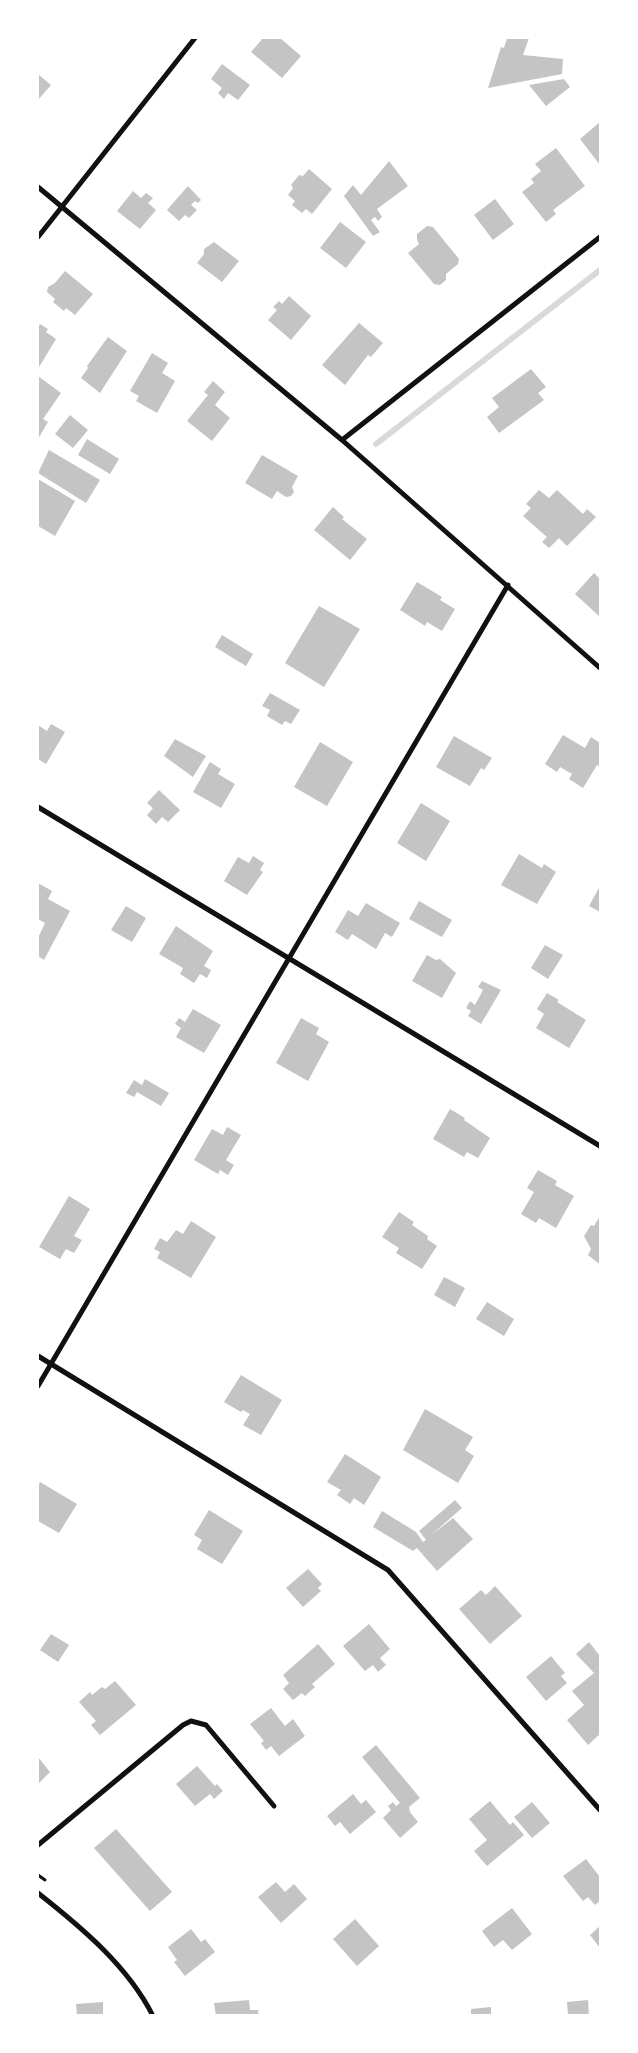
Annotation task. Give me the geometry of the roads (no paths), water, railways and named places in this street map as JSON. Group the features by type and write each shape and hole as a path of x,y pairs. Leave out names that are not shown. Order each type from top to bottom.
{"street":[{"path":"38,238 60,206 195,38"},
{"path":"38,187 342,440 600,668"},
{"path":"342,440 600,237"},
{"path":"38,1386 508,585"},
{"path":"38,807 600,1146"},
{"path":"38,1356 388,1570 600,1810"},
{"path":"38,1844 183,1725 191,1721 201,1722 206,1725 274,1806"},
{"path":"38,1894 110,1956 147,2005 153,2016"}],"waterway":[{"path":"376,444 600,270"}]}
